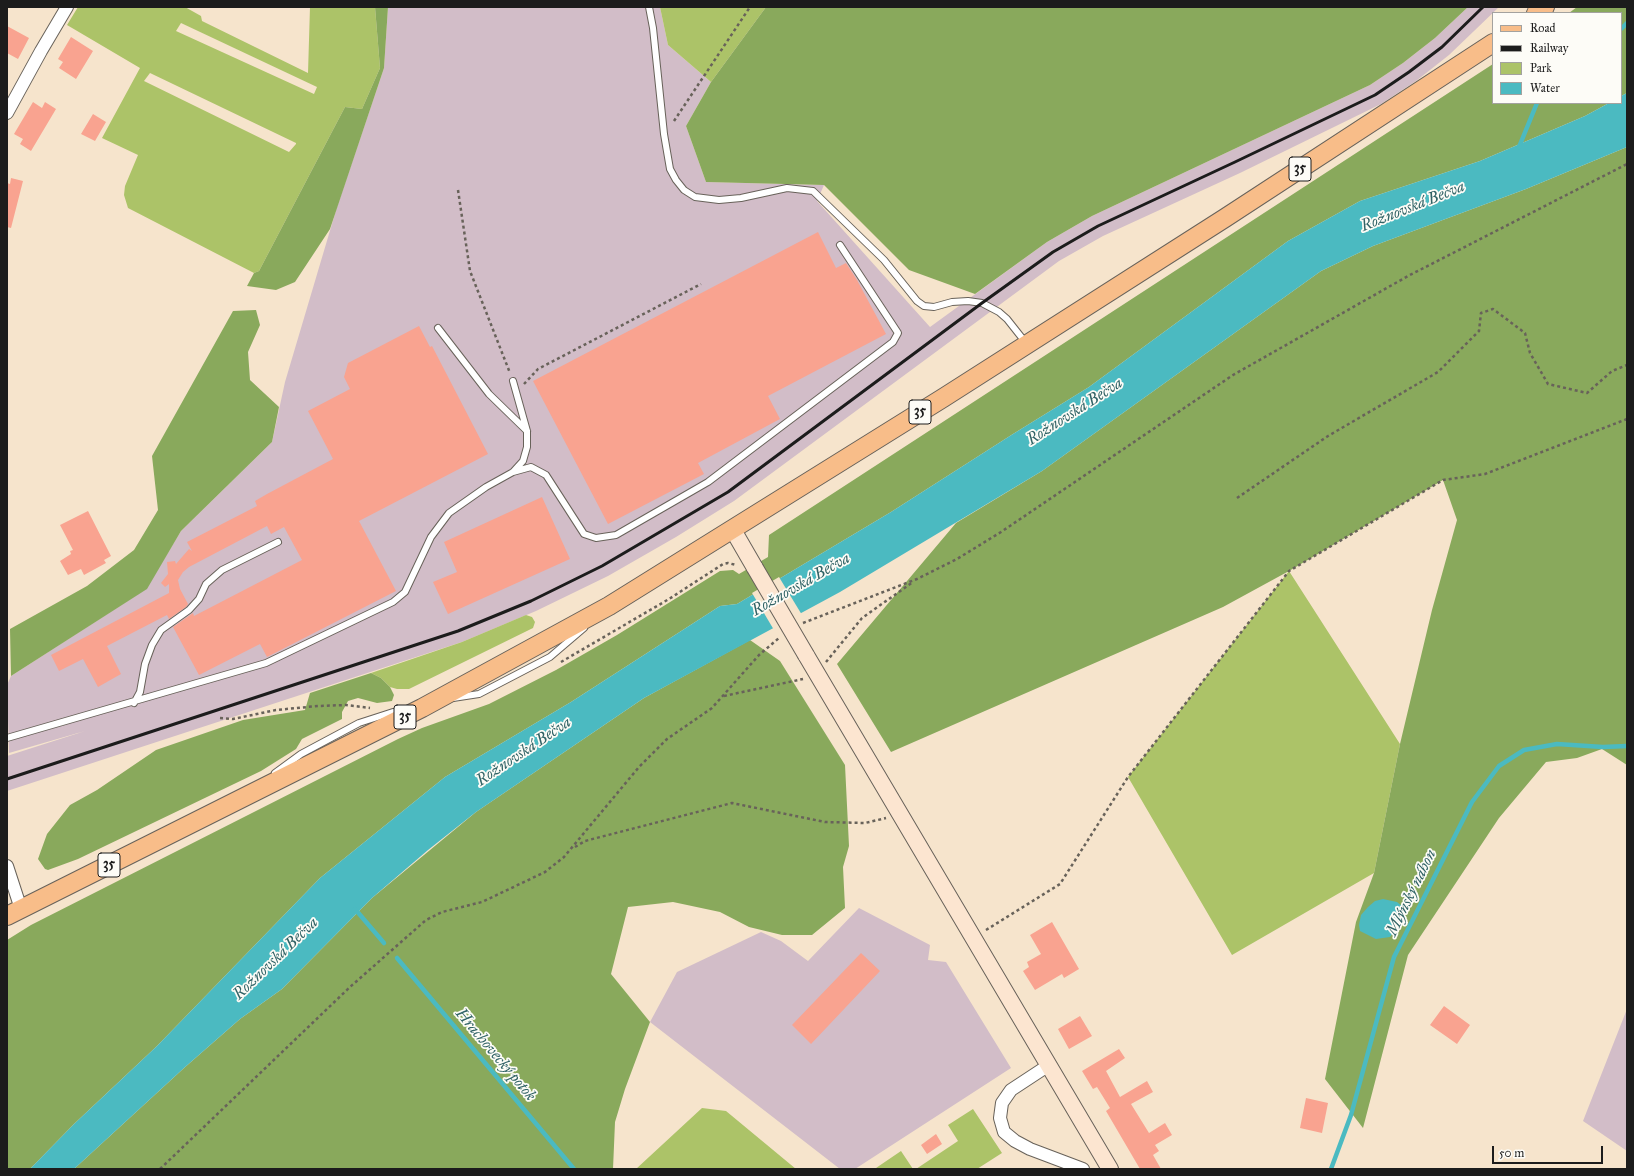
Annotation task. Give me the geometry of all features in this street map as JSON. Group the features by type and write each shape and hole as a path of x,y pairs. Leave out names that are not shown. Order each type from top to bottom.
{"main road":[{"name":"35","path":"14,912 227,807 434,702 609,606 733,530 1027,344 1492,44"}],"street":[{"path":"7,113 67,7"},
{"path":"733,530 748,568 806,655 811,674 899,812 1110,1169"},
{"path":"7,866 14,912"},
{"path":"1048,1065 1011,1090 1002,1103 1000,1118 1004,1132 1030,1150 1083,1169"}],"lane":[{"path":"649,7 654,28 664,134 670,169 684,190 695,197 719,200 741,198 787,188 813,191 884,260 917,302 924,306 934,307 960,301 982,303 995,309 1007,319 1027,344"},
{"path":"7,738 266,663 393,602 405,592 431,537 449,513 486,487 513,472 531,467 546,475 584,534 596,538 616,535 708,482 893,342 898,333 840,245"},
{"path":"438,328 490,394 527,431"},
{"path":"513,380 527,431 527,447 523,461 513,472"},
{"path":"134,702 140,692 145,664 152,645 161,630 189,610 200,599 206,584 222,570 278,542"}],"path":[{"path":"664,134 750,7"},
{"path":"799,625 808,620 917,579 957,559 1001,532 1190,403 1240,371 1408,276 1560,200 1627,164"},
{"path":"458,190 470,271 513,380"},
{"path":"518,397 526,380 538,369 701,284"},
{"path":"1237,498 1328,436 1438,372 1479,331 1481,314 1493,309 1525,334 1530,353 1548,384 1587,393 1612,371 1627,365"},
{"path":"982,932 1060,884 1128,777 1289,571 1443,480 1485,474 1627,419"},
{"path":"558,664 669,599 722,564 731,563 748,568"},
{"path":"724,696 754,689 797,682 811,674 825,663 862,618 917,579"},
{"path":"160,1169 344,992 400,941 426,920 442,912 482,902 546,872 572,848 650,756 667,739 706,713 724,696 762,651 782,636"},
{"path":"220,718 233,719 276,710 318,706 346,705 374,708"},
{"path":"572,848 585,841 732,803 810,820 844,824 874,822 899,812"}],"shaded area":[{"path":"388,7 660,7 668,45 711,82 686,126 706,182 824,185 817,201 930,327 1047,242 1092,216 1370,85 1403,63 1435,38 1468,7 1499,7 1492,12 1492,14 1449,55 1416,81 1381,104 1240,173 1103,236 1059,261 734,501 676,537 608,576 536,611 462,642 7,791 7,756 85,731 9,753 7,685 11,676 146,589 181,531 272,442 285,382 337,207 384,68"},
{"path":"859,908 930,945 928,960 946,962 1011,1068 855,1169 840,1169 650,1022 677,972 761,932 781,941 808,961"},
{"path":"1627,1009 1627,1151 1583,1121"}],"green space":[{"path":"78,7 185,7 201,16 202,21 308,73 310,7 375,7 380,68 362,109 345,107 259,271 254,273 128,208 124,195 125,186 138,155 102,138 140,68 67,25","holes":["181,23 317,87 314,94 176,31","150,73 296,143 296,144 289,152 144,81"]},
{"path":"375,7 388,7 384,68 330,229 295,282 276,290 247,286 254,273 259,271 345,107 362,109 380,68"},
{"path":"660,7 766,7 711,82 668,45"},
{"path":"766,7 1468,7 1435,38 1403,63 1370,85 1092,216 1047,242 975,294 909,270 824,185 706,182 686,126 711,82"},
{"path":"1577,7 1627,7 1627,93 1622,96 1622,12 1570,12"},
{"path":"1492,65 1492,104 1607,104 1585,116 1480,161 1360,201 1288,241 1089,387 891,512 737,604 720,606 571,702 445,777 320,878 157,1046 74,1124 30,1169 7,1169 7,940 31,925 398,739 422,728 489,704 556,670 617,635 720,571 733,570 739,574 768,557 769,535"},
{"path":"1627,147 1627,765 1602,749 1577,758 1546,762 1499,818 1408,955 1363,1128 1325,1079 1356,922 1374,873 1400,744 1432,610 1457,520 1443,480 1289,571 1223,607 891,752 837,664 956,523 1042,471 1321,271 1373,246 1526,189"},
{"path":"256,310 260,325 248,352 250,380 279,407 272,442 181,531 147,589 11,676 10,629 87,586 134,550 158,510 152,456 233,311"},
{"path":"1289,571 1400,744 1374,873 1232,955 1128,777"},
{"path":"526,615 532,617 535,622 533,628 409,689 397,689 390,687 381,678 371,673 462,642"},
{"path":"750,640 780,661 845,765 849,846 843,867 845,908 812,935 782,935 749,927 720,912 673,902 628,907 611,974 650,1022 625,1089 615,1122 613,1169 74,1169 240,1019 282,989 372,898 476,812 644,698"},
{"path":"371,673 381,678 390,687 394,695 392,701 377,703 358,698 348,701 342,712 342,719 302,739 296,749 261,771 78,859 48,870 45,869 38,859 47,834 70,805 97,790 156,750 243,720 305,710 310,693"},
{"path":"702,1108 726,1111 796,1169 636,1169"},
{"path":"973,1109 1002,1153 977,1169 916,1169 958,1141 948,1125"},
{"path":"901,1151 913,1169 876,1169 876,1168"}],"water":[{"name":"Rožnovská Bečva","path":"1627,93 1627,147 1526,189 1373,246 1321,271 1042,471 840,592 644,698 476,812 428,850 372,898 282,989 240,1019 74,1169 30,1169 74,1124 157,1046 320,878 445,777 571,702 720,606 737,604 891,512 1089,387 1288,241 1360,201 1480,161 1585,116 1607,104 1622,104 1622,96"},
{"path":"1383,899 1397,902 1403,907 1403,911 1395,930 1390,937 1376,939 1360,931 1359,925 1361,915 1368,907 1375,901"}],"pier":[{"path":"779,577 802,615 774,630 752,593"}],"building":[{"path":"7,26 29,38 18,59 7,53"},
{"path":"71,37 93,51 76,79 59,68 63,62 58,59"},
{"path":"33,102 42,108 45,102 56,109 31,151 20,144 23,139 14,134"},
{"path":"93,114 106,122 95,141 81,134"},
{"path":"11,178 23,181 11,228 7,227 7,183 10,184"},
{"path":"818,232 836,268 846,263 857,280 886,334 768,396 780,419 698,463 704,474 608,524 533,381"},
{"path":"419,326 430,347 432,346 488,454 359,521 396,591 267,657 260,644 199,675 173,627 193,613 194,616 302,560 284,527 271,534 267,526 189,567 183,572 178,580 180,589 188,604 186,607 169,619 167,615 107,646 121,674 98,687 83,659 59,671 51,655 169,593 169,584 165,587 161,583 168,574 167,562 175,561 176,564 189,549 192,551 187,542 257,506 255,501 333,459 308,411 350,389 344,377 348,363"},
{"path":"542,497 570,559 448,614 433,582 457,572 444,542"},
{"path":"88,511 111,556 104,560 106,563 84,575 81,569 68,575 60,561 71,554 70,551 73,550 60,525"},
{"path":"1052,922 1079,969 1064,978 1062,974 1035,990 1023,971 1029,967 1027,962 1041,954 1030,935"},
{"path":"861,953 880,971 811,1044 792,1025"},
{"path":"1444,1006 1470,1025 1457,1044 1430,1025"},
{"path":"1080,1016 1092,1036 1069,1049 1058,1029"},
{"path":"1119,1049 1125,1058 1106,1071 1120,1097 1147,1081 1153,1092 1131,1104 1149,1133 1165,1123 1172,1135 1155,1145 1159,1151 1153,1155 1161,1169 1140,1169 1106,1111 1110,1108 1097,1087 1093,1089 1082,1071"},
{"path":"1306,1098 1328,1103 1322,1133 1300,1128"},
{"path":"936,1134 942,1144 927,1154 921,1145"}],"waterway":[{"path":"1622,28 1627,23"},
{"path":"1519,147 1537,104"},
{"name":"Mlýnský náhon","path":"1331,1169 1351,1115 1394,957 1472,802 1499,766 1524,750 1557,744 1603,747 1627,746"},
{"name":"Hrachovecký potok","path":"355,909 384,943"},
{"name":"Hrachovecký potok","path":"397,958 574,1169"}],"railway":[{"path":"7,779 458,631 531,601 602,566 728,492 1053,252 1098,226 1375,95 1442,47 1483,7"}]}
